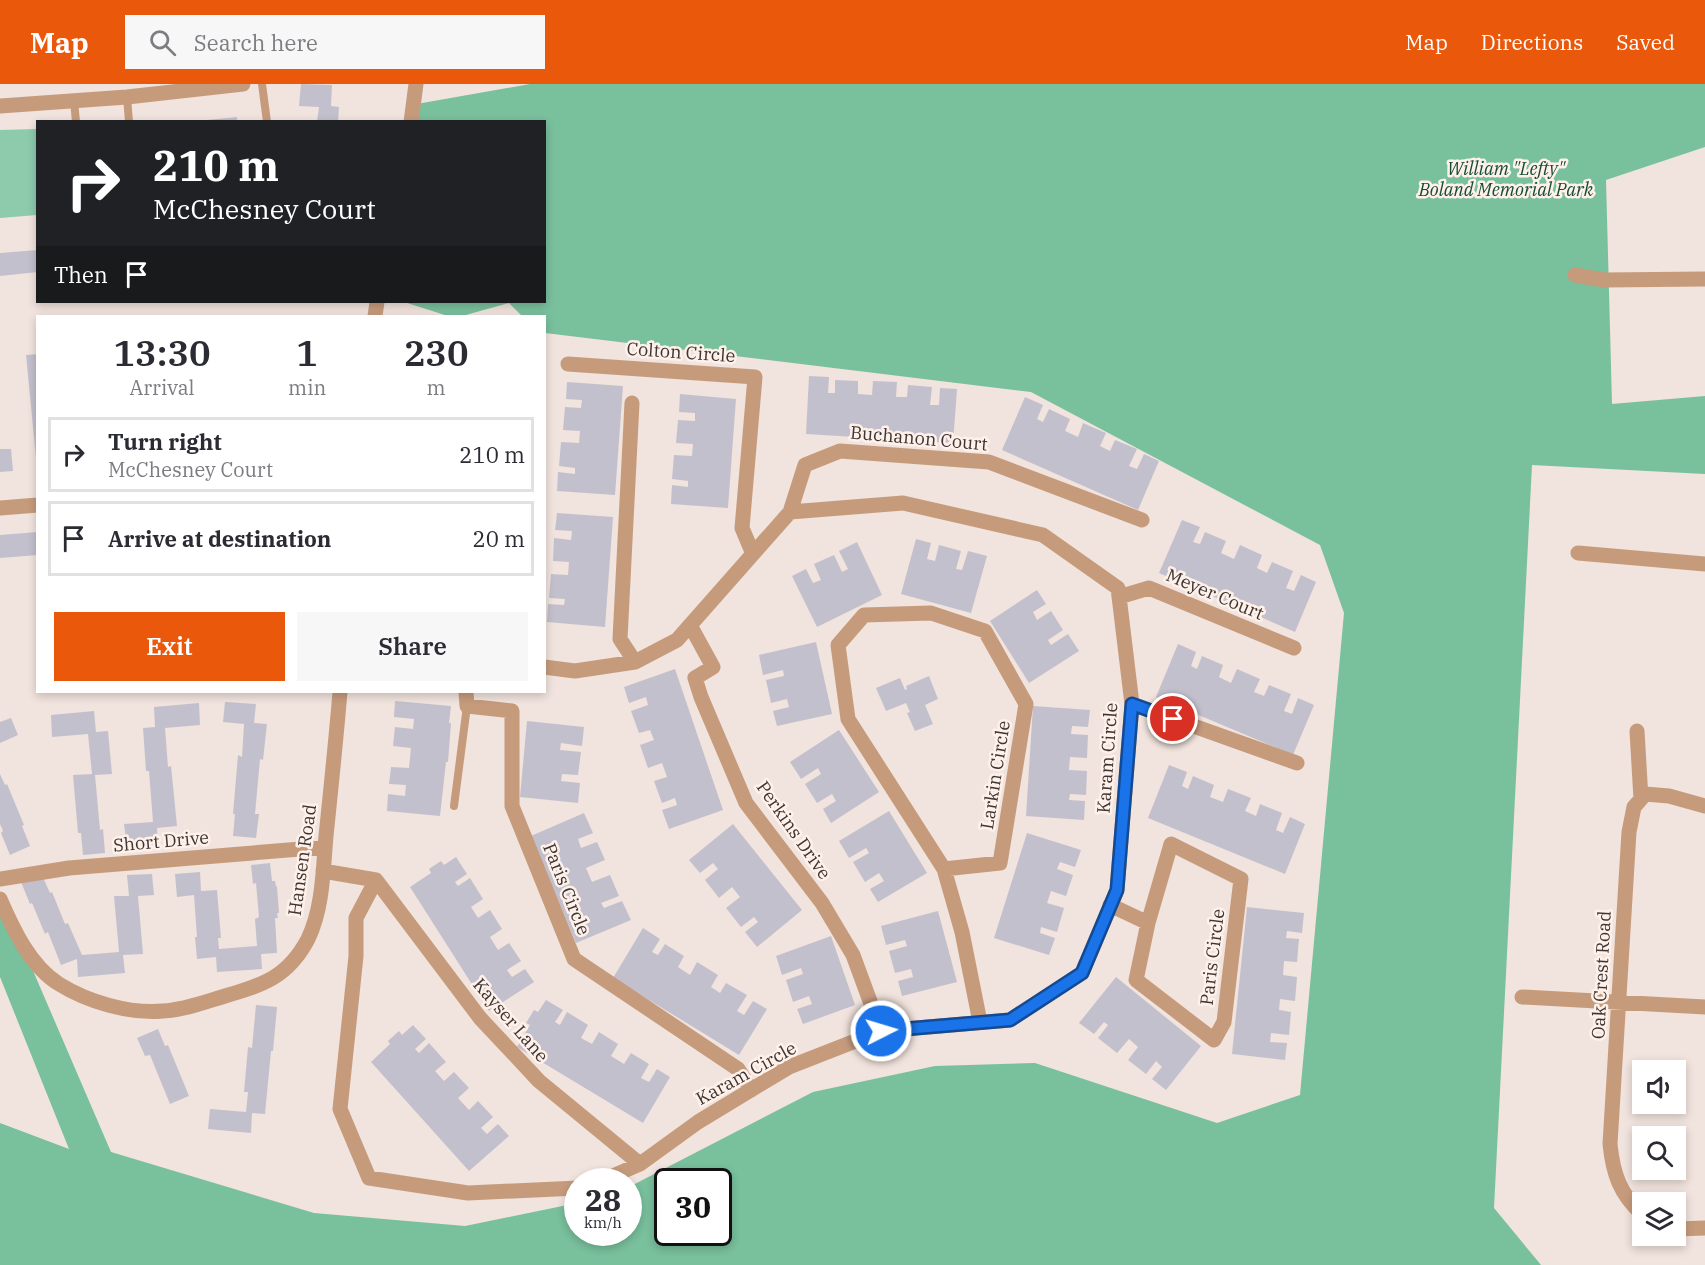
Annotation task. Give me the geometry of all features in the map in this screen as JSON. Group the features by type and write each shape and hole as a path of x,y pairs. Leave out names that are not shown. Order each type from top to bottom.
{"street":[{"path":"0,106 127,97 243,84"},
{"path":"411,120 416,84"},
{"path":"1575,275 1604,280 1705,279"},
{"name":"Colton Circle","path":"568,364 755,377 742,528 753,554"},
{"path":"632,403 620,639 635,662"},
{"name":"Buchanon Court","path":"790,512 805,465 840,451 990,462 1142,520"},
{"path":"546,667 575,671 635,662 676,640 790,512 903,503 1042,535 1118,588 1119,597"},
{"path":"0,508 36,505"},
{"path":"1578,553 1705,564"},
{"name":"Meyer Court","path":"1119,597 1149,588 1294,648"},
{"name":"Karam Circle","path":"631,1168 640,1164 698,1122 789,1067 881,1031 1010,1020 1082,973 1117,890 1132,704 1119,597"},
{"name":"Larkin Circle","path":"944,869 1000,863 1026,704 986,631 931,612 864,615 838,645 848,718 944,869 962,932 980,1022"},
{"name":"Perkins Drive","path":"690,625 713,667 696,678 701,697 746,803 822,903 853,955 881,1031"},
{"name":"Hansen Road","path":"0,899 24,946 38,966 58,984 81,996 108,1005 145,1011 182,1008 256,987 280,973 299,953 314,923 323,871 340,693"},
{"name":"Paris Circle","path":"466,699 512,711 512,806 574,959 738,1069 751,1090"},
{"path":"1132,704 1297,763"},
{"name":"Oak Crest Road","path":"1632,1205 1619,1185 1610,1144 1629,832 1634,807 1641,799 1637,731"},
{"path":"1641,799 1645,794 1669,796 1705,806"},
{"name":"Paris Circle","path":"1171,844 1241,879 1224,1022 1214,1040 1136,980 1148,923 1171,844"},
{"name":"Short Drive","path":"0,879 69,868 325,847"},
{"path":"323,871 376,880 356,918 356,956 340,1109 369,1178 468,1192 564,1189"},
{"name":"Kayser Lane","path":"376,880 480,1018 539,1081 640,1164"},
{"path":"1110,905 1148,923"},
{"path":"1522,997 1705,1007"},
{"path":"1686,1229 1705,1228"}],"lane":[{"path":"262,84 267,120"},
{"path":"127,97 129,120"},
{"path":"74,101 76,120"},
{"path":"454,806 466,699"}],"green space":[{"name":"William \"Lefty\" Boland Memorial Park","path":"530,84 1705,84 1705,147 1606,180 1612,404 1705,396 1705,474 1532,465 1494,1208 1541,1265 0,1265 0,1123 69,1149 0,977 0,894 111,1152 314,1213 465,1226 564,1206 564,1246 642,1246 642,1180 654,1174 654,1246 732,1246 732,1168 666,1168 813,1092 935,1066 1035,1063 1217,1123 1300,1095 1344,613 1320,545 1031,392 546,333 546,315 521,315 509,303 546,303 546,120 408,120 411,105"},
{"path":"36,129 36,215 0,218 0,130"},
{"path":"407,303 509,303 466,315 445,315"}],"building":[{"path":"301,84 332,85 331,106 339,107 338,120 317,120 319,107 299,106"},
{"path":"237,117 237,120 207,120"},
{"path":"36,250 36,272 0,276 0,253"},
{"path":"36,354 36,458 26,355"},
{"path":"809,376 829,377 828,393 835,393 835,380 858,381 858,394 872,395 873,381 897,382 896,397 907,397 908,385 932,387 930,405 939,405 940,388 957,389 953,443 806,434"},
{"path":"567,382 623,386 615,495 557,491 558,472 575,474 575,468 559,466 561,442 579,443 580,431 563,430 565,407 581,408 582,400 566,399"},
{"path":"680,394 736,399 728,508 671,504 672,485 688,487 688,481 672,479 674,455 692,456 693,444 676,443 678,420 695,421 695,413 679,412"},
{"path":"1025,397 1043,405 1037,419 1043,422 1049,409 1070,419 1065,431 1078,437 1083,423 1106,433 1100,446 1110,451 1115,440 1137,449 1129,466 1137,469 1144,454 1159,461 1138,510 1002,450"},
{"path":"0,449 11,449 13,471 0,472"},
{"path":"557,513 613,517 605,627 547,622 548,604 564,605 565,599 549,598 551,574 568,575 569,562 553,561 554,538 571,540 572,531 555,530"},
{"path":"1182,520 1200,527 1193,542 1200,544 1205,532 1226,541 1221,553 1234,559 1240,545 1262,555 1257,568 1267,573 1272,562 1293,571 1286,588 1294,591 1301,575 1316,582 1295,632 1159,573"},
{"path":"36,532 36,555 0,558 0,535"},
{"path":"916,539 931,543 927,559 935,561 939,545 961,551 956,569 962,570 968,551 987,556 971,613 901,594"},
{"path":"857,542 882,595 817,627 792,576 806,569 813,583 821,580 814,564 834,555 842,572 848,569 839,551"},
{"path":"1037,590 1046,604 1033,612 1037,620 1051,611 1063,630 1048,640 1051,645 1068,634 1079,651 1029,683 990,621"},
{"path":"816,642 832,714 777,726 773,711 789,707 787,699 771,703 766,680 784,676 783,670 763,675 759,655"},
{"path":"1178,644 1196,652 1191,666 1197,669 1202,656 1223,665 1219,677 1231,683 1237,669 1260,679 1254,692 1264,696 1269,685 1291,694 1284,711 1292,714 1298,698 1314,705 1293,755 1156,697"},
{"path":"675,669 723,810 669,829 662,810 677,805 675,798 662,803 654,781 667,777 662,763 648,768 640,745 654,740 650,730 639,733 631,711 648,705 646,697 629,703 624,687"},
{"path":"929,676 938,699 925,705 933,724 915,731 907,713 910,712 906,703 886,711 876,688 900,678 905,690 906,686"},
{"path":"395,701 451,706 448,762 446,762 440,816 387,811 388,794 405,796 406,785 389,784 391,767 409,768 411,748 393,746 395,727 413,729 414,719 394,717"},
{"path":"225,702 256,704 254,723 267,724 263,760 260,759 255,814 259,814 256,838 233,836 238,755 242,757 244,724 223,722"},
{"path":"199,703 200,725 165,728 177,826 157,828 158,844 127,847 124,824 153,822 143,728 155,727 154,707"},
{"path":"1033,706 1090,710 1088,727 1072,726 1071,734 1088,735 1087,758 1070,757 1069,770 1087,771 1086,795 1070,794 1069,800 1085,801 1084,820 1026,816"},
{"path":"94,711 96,732 108,731 112,774 95,775 100,830 103,829 105,853 83,855 81,833 78,833 73,775 92,774 88,734 52,737 51,715"},
{"path":"11,718 18,735 0,743 0,722"},
{"path":"527,721 584,727 582,746 561,743 560,750 581,752 578,775 562,774 561,781 580,783 578,803 520,797"},
{"path":"839,730 879,792 831,823 823,809 836,801 832,794 817,803 805,784 821,774 818,768 801,779 790,762"},
{"path":"1169,765 1187,772 1182,786 1188,789 1193,776 1214,785 1210,797 1223,802 1228,789 1251,798 1245,811 1256,816 1260,804 1282,813 1276,830 1283,833 1290,817 1305,824 1285,874 1148,818"},
{"path":"0,774 5,785 7,784 30,846 10,855 1,833 3,831 0,824"},
{"path":"889,811 927,873 878,902 870,889 884,881 879,873 865,882 853,862 869,853 866,848 849,858 839,841"},
{"path":"584,813 593,833 578,839 581,848 597,842 605,860 586,868 592,882 610,875 619,896 601,903 604,908 622,901 631,920 576,943 531,836"},
{"path":"733,824 802,910 757,947 745,932 758,922 754,917 741,927 726,908 740,897 732,887 719,898 705,880 718,869 713,863 700,873 689,860"},
{"path":"1027,833 1081,850 1075,867 1060,862 1057,869 1073,875 1066,896 1051,891 1047,903 1064,908 1057,932 1041,927 1040,933 1055,938 1049,955 994,938"},
{"path":"456,857 467,874 455,882 458,886 470,878 483,899 471,907 478,918 490,910 502,929 490,937 498,950 509,943 521,961 507,970 512,977 525,969 534,982 489,1011 410,887 431,873 429,869 441,861 444,865"},
{"path":"270,863 272,881 275,881 277,887 279,913 277,913 278,918 275,918 277,953 261,954 262,969 217,972 216,957 197,959 194,895 177,897 175,874 200,872 201,891 217,890 221,938 218,938 219,949 257,946 255,919 259,917 256,883 253,884 251,865"},
{"path":"41,873 82,955 119,952 114,896 129,896 127,875 152,874 154,895 138,896 143,954 123,955 125,973 78,977 77,959 61,965 48,932 45,934 21,882"},
{"path":"1247,907 1304,913 1302,933 1287,931 1286,938 1299,939 1297,962 1284,961 1283,975 1297,977 1295,1001 1280,999 1279,1010 1291,1012 1289,1035 1271,1033 1270,1042 1287,1043 1285,1060 1232,1054"},
{"path":"938,911 957,982 902,996 898,981 913,977 911,969 895,973 889,951 907,946 905,940 886,945 881,926"},
{"path":"643,928 660,939 652,952 658,955 665,944 684,956 678,967 690,975 697,962 718,975 711,987 720,993 726,983 747,995 737,1011 744,1015 753,1001 767,1009 739,1055 613,978"},
{"path":"831,936 855,1005 803,1024 797,1009 812,1004 809,996 793,1002 786,980 803,974 801,968 782,975 776,956"},
{"path":"1116,977 1201,1046 1166,1090 1152,1079 1162,1067 1156,1061 1146,1074 1128,1060 1138,1047 1129,1039 1117,1053 1098,1038 1108,1025 1104,1022 1094,1034 1079,1023"},
{"path":"546,1000 563,1010 555,1022 560,1025 567,1012 588,1025 581,1038 592,1044 599,1032 618,1044 611,1056 624,1064 631,1053 649,1064 641,1078 649,1082 657,1069 670,1077 643,1123 517,1047 530,1025 526,1023 534,1010 538,1012"},
{"path":"256,1005 277,1007 265,1114 252,1113 251,1133 208,1129 210,1109 246,1112 248,1092 244,1092 248,1047 252,1048"},
{"path":"413,1025 426,1039 415,1049 419,1053 429,1043 446,1062 435,1071 444,1081 454,1072 469,1088 458,1098 469,1110 478,1101 493,1117 481,1128 487,1134 498,1124 509,1136 469,1171 371,1062 390,1044 388,1041 399,1031 402,1035"},
{"path":"158,1029 165,1046 168,1045 189,1096 170,1104 150,1055 145,1056 137,1038"}],"route":[{"path":"881,1031 1010,1020 1082,973 1117,890 1132,704 1173,719"}]}
